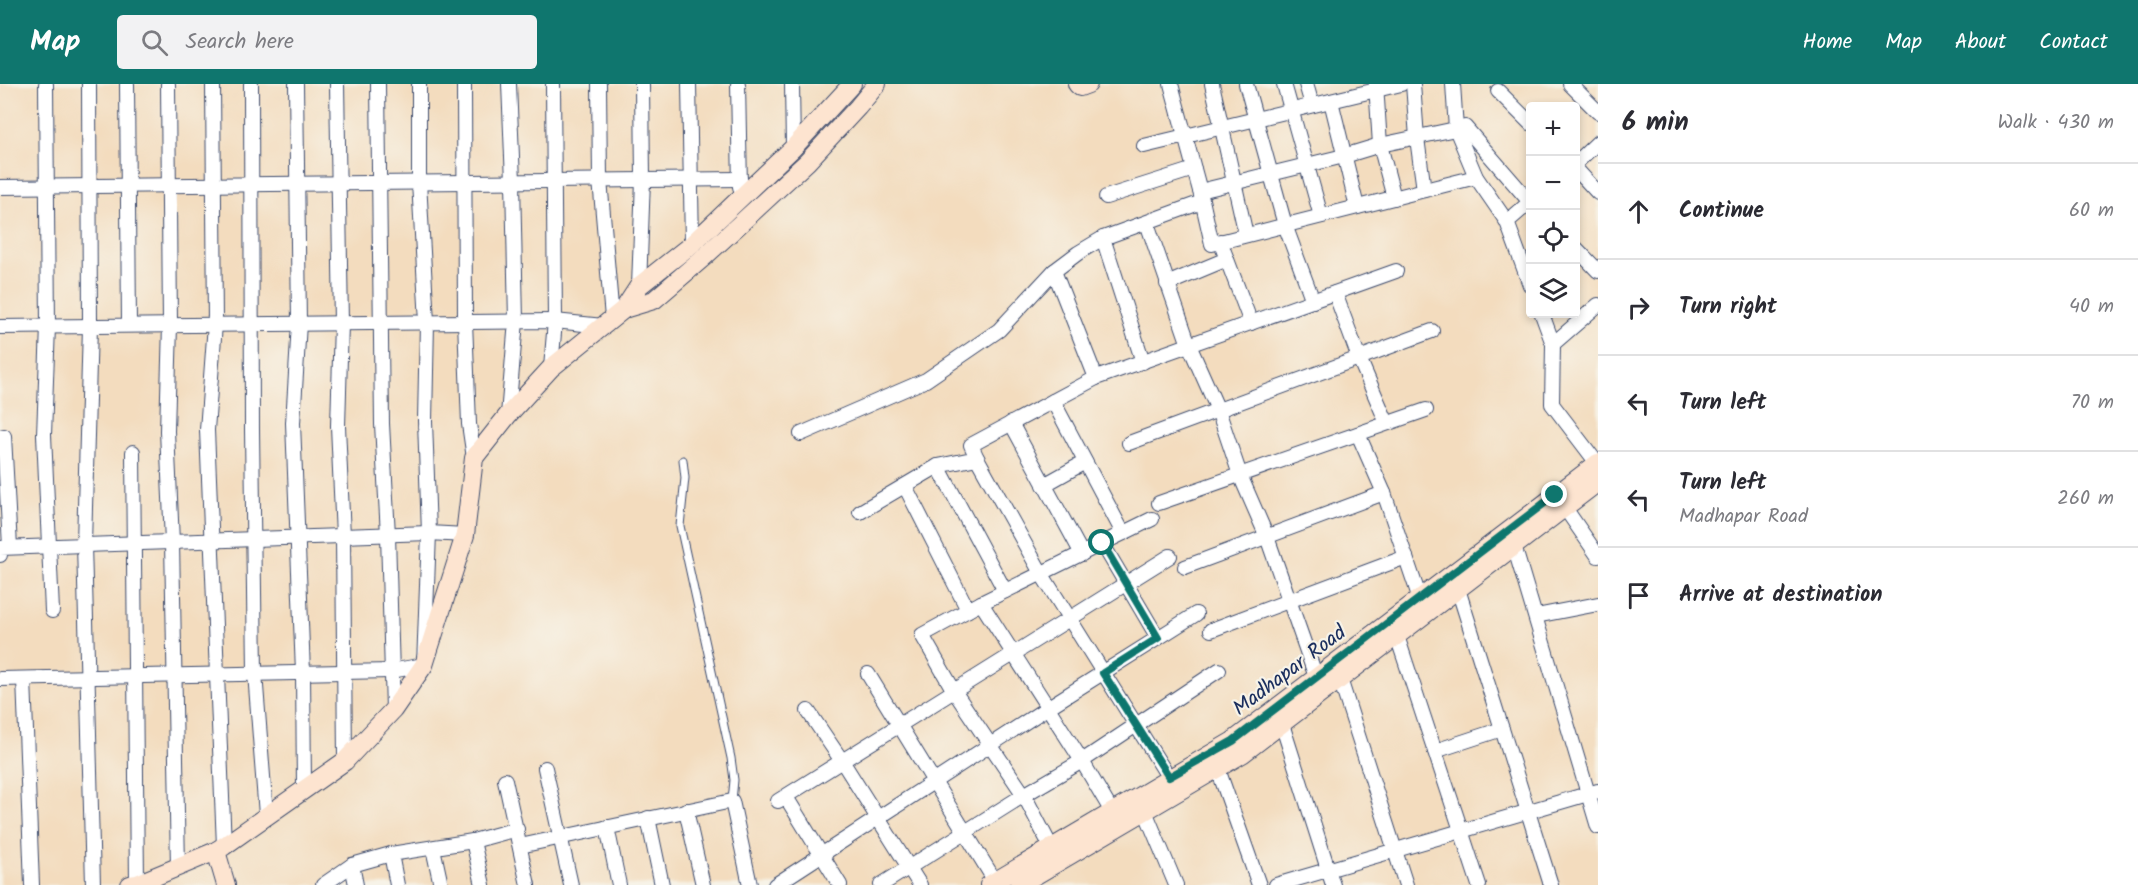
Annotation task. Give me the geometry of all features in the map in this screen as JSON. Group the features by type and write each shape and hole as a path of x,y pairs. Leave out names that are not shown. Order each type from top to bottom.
{"street":[{"path":"46,84 48,326 44,435 52,611"},
{"path":"89,84 90,326 84,544 93,885"},
{"path":"127,84 129,325"},
{"path":"168,84 170,325 167,431 172,542 178,868"},
{"path":"213,84 215,324 207,430 218,674 220,849 226,885"},
{"path":"251,84 255,673 266,815"},
{"path":"296,84 299,323 294,423 303,672 304,788"},
{"path":"337,84 340,323 338,426 343,536 345,761"},
{"path":"378,84 382,424 393,710"},
{"path":"419,84 419,182 427,322 425,422 429,533 424,664"},
{"path":"130,885 178,868 220,849 345,761 393,710 424,664 465,536 474,458 469,424 465,321 464,84"},
{"path":"508,415 516,321 509,84"},
{"path":"551,368 555,321 553,84"},
{"path":"599,84 600,180 613,318"},
{"path":"639,286 643,180 642,84"},
{"path":"689,84 692,244"},
{"path":"738,84 740,198"},
{"path":"792,84 793,148"},
{"path":"0,327 555,321 613,318 654,300 745,220 807,162 877,84"},
{"path":"1077,84 1080,87 1088,84"},
{"path":"1171,84 1212,243 1476,177"},
{"path":"1212,84 1246,235"},
{"path":"1246,84 1285,225 1313,301"},
{"path":"1284,84 1321,216"},
{"path":"1306,84 1312,105"},
{"path":"1144,146 1331,101 1344,91 1401,84"},
{"path":"1413,84 1424,190"},
{"path":"1453,84 1456,129 1476,177 1507,222 1526,274"},
{"path":"1570,84 1598,112"},
{"path":"474,458 508,415 551,368 613,318 639,286 692,244 793,148 846,87"},
{"path":"1376,87 1380,145 1394,198"},
{"path":"1498,91 1526,119"},
{"path":"1331,101 1358,207"},
{"path":"801,434 926,380 999,330 1054,271 1103,238 1147,223 1235,182 1380,145 1465,127 1526,197"},
{"path":"1580,158 1598,142"},
{"path":"1106,197 1194,169"},
{"path":"1580,174 1598,193"},
{"path":"0,187 740,179"},
{"path":"1507,222 1526,205"},
{"path":"1147,223 1189,345 1218,410 1240,475 1267,537 1316,677"},
{"path":"1103,238 1143,362"},
{"path":"1220,241 1251,323"},
{"path":"1580,253 1598,271"},
{"path":"1167,284 1227,259"},
{"path":"1054,271 1096,378"},
{"path":"1169,777 1041,573 971,445 1096,378 1396,271"},
{"path":"1335,293 1359,358 1387,423"},
{"path":"1553,344 1598,305"},
{"path":"1543,318 1553,344 1552,404 1598,463"},
{"path":"1129,443 1432,331"},
{"path":"1053,401 1123,533"},
{"path":"1159,503 1426,410"},
{"path":"1011,423 1082,554"},
{"path":"1358,434 1384,493 1420,599"},
{"path":"0,436 4,436 3,550 84,544 429,533 465,536"},
{"path":"133,452 136,884"},
{"path":"860,512 938,466 977,458"},
{"path":"1044,484 1084,462"},
{"name":"Madhapar Road","path":"992,883 1233,741 1598,463"},
{"path":"938,466 1005,591"},
{"name":"Madhapar Road","path":"1019,885 1242,754 1598,482"},
{"path":"905,486 968,610"},
{"path":"1185,567 1384,493"},
{"path":"1565,508 1598,556"},
{"path":"1051,847 1024,795 954,691 922,634 1152,519"},
{"path":"1102,543 1158,638"},
{"path":"1514,546 1593,792 1598,827"},
{"path":"840,885 782,799 1170,555"},
{"path":"1211,630 1406,557"},
{"path":"1458,589 1551,885"},
{"path":"981,603 1112,812"},
{"path":"1536,616 1598,604"},
{"path":"775,885 933,781 1196,614"},
{"path":"1397,636 1479,885"},
{"path":"0,679 391,671 424,664"},
{"path":"881,885 1082,761 1219,670"},
{"path":"868,674 966,831 992,883"},
{"path":"24,679 32,885"},
{"path":"1340,679 1406,885"},
{"path":"808,711 920,885"},
{"path":"1282,724 1333,885"},
{"path":"1436,751 1502,729"},
{"path":"545,768 571,885"},
{"path":"1218,769 1259,885"},
{"path":"505,780 528,885"},
{"path":"1276,885 1593,792"},
{"path":"520,846 732,801 750,885"},
{"path":"686,810 703,885"},
{"path":"1145,811 1176,885"},
{"path":"648,818 662,885"},
{"path":"607,827 620,885"},
{"path":"323,885 352,865 391,854 472,841 517,829"},
{"path":"472,841 483,885"},
{"path":"433,848 441,885"},
{"path":"391,854 398,885"},
{"path":"352,865 356,885"}],"lane":[{"path":"683,460 685,478 680,526 731,758 734,780 732,801"}],"route":[{"path":"1102,543 1158,638 1103,673 1169,777 1233,741 1555,495"}]}
